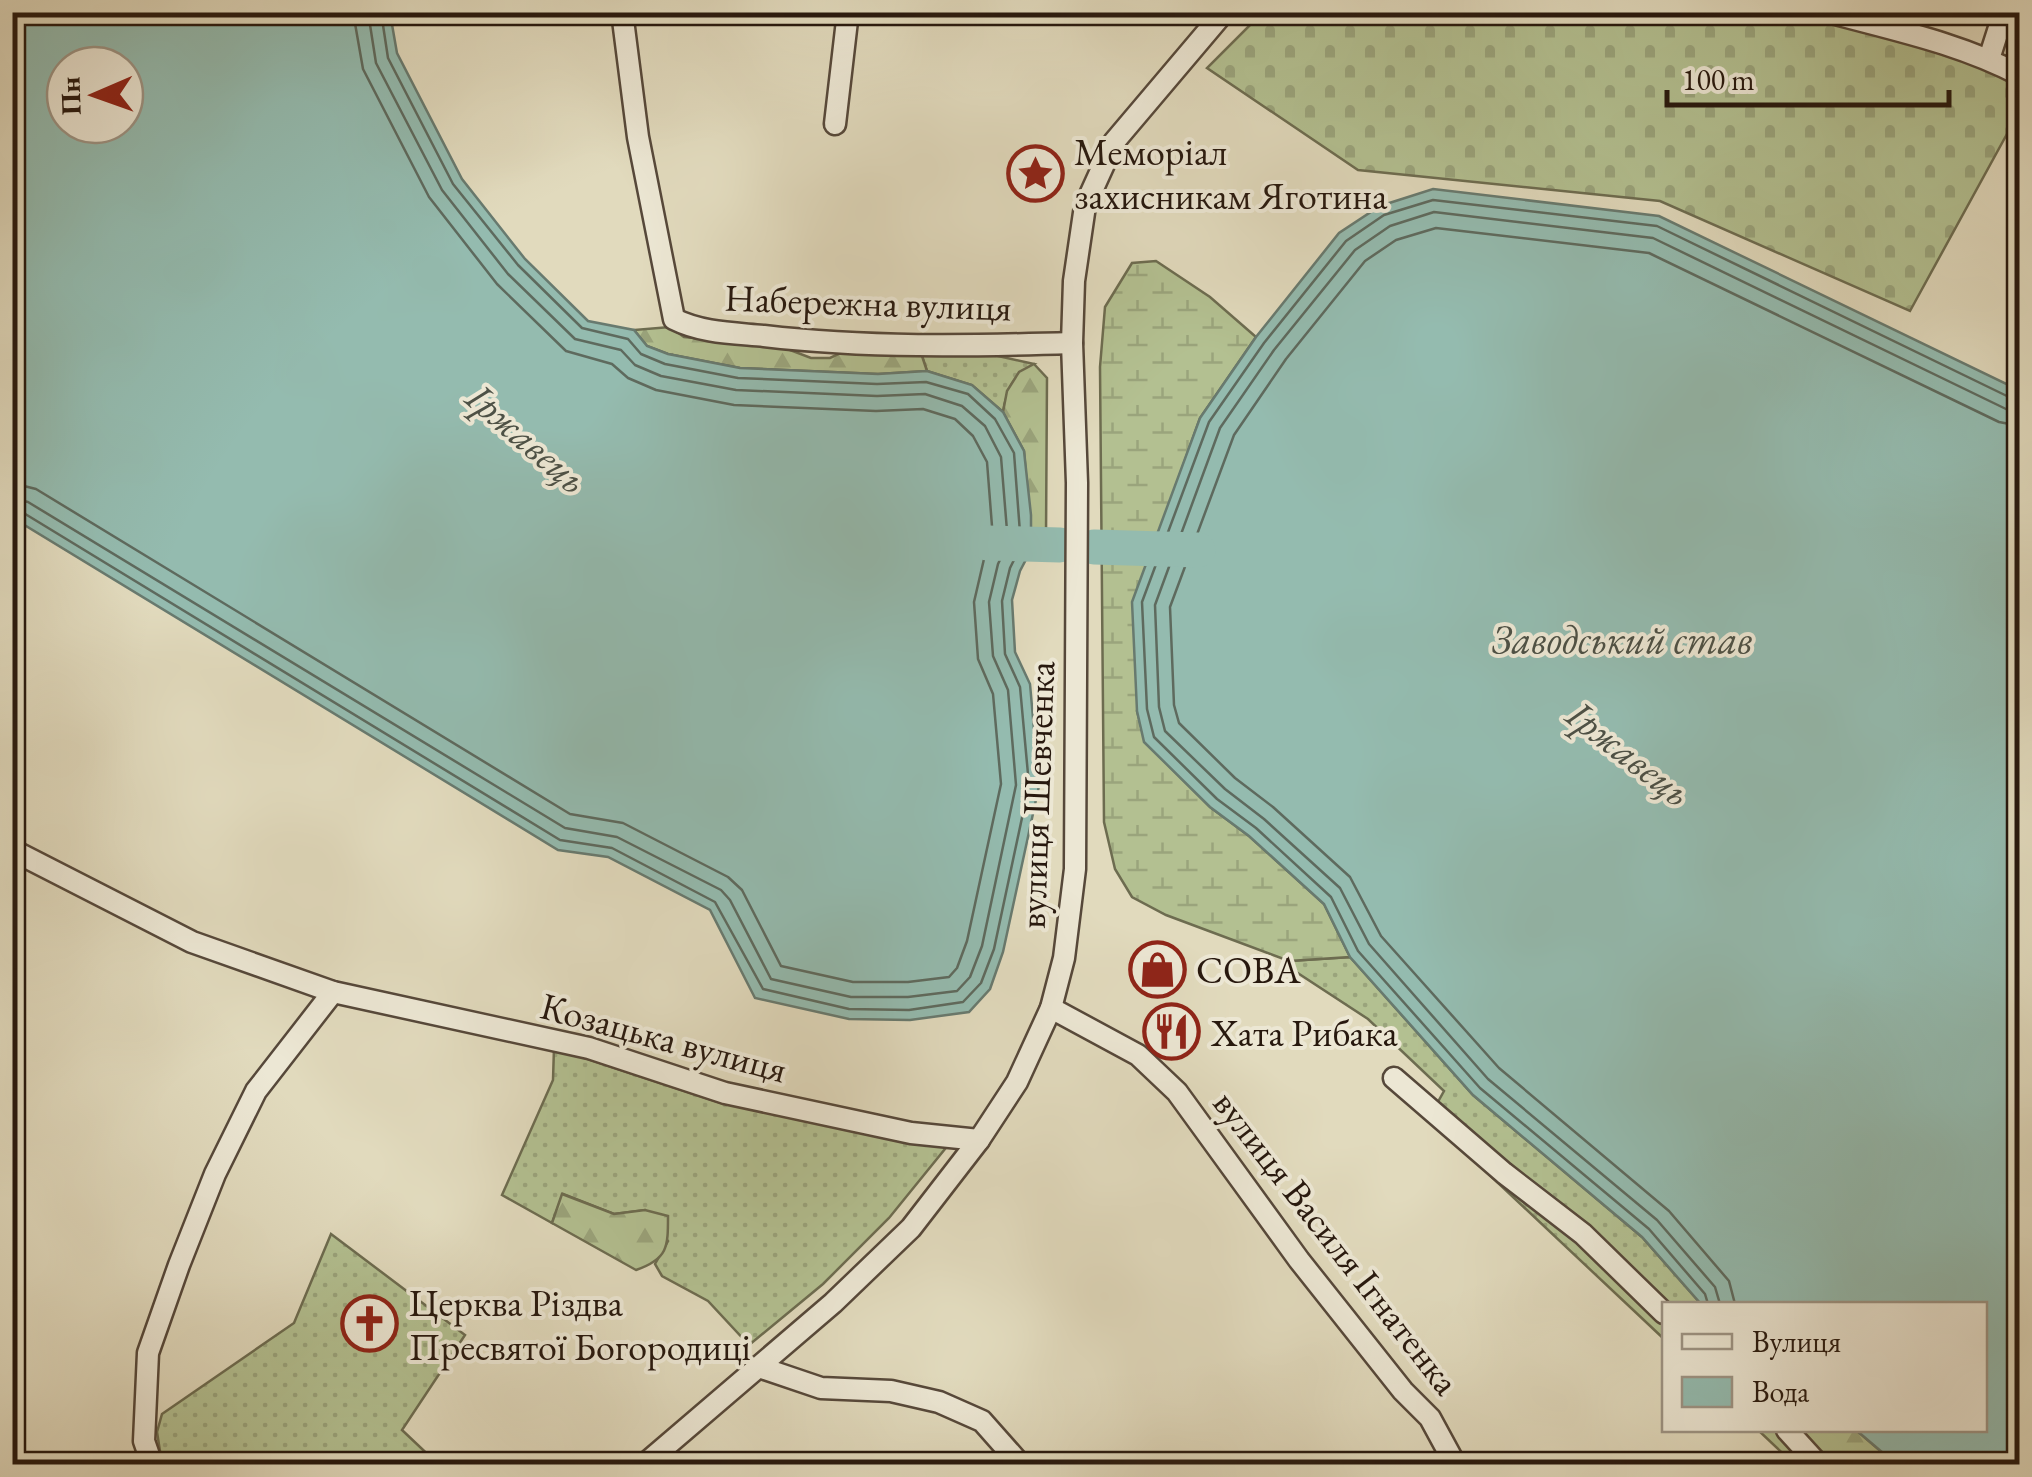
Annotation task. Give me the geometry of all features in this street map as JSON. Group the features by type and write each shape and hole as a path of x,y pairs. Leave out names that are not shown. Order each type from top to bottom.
{"street":[{"name":"Набережна вулиця","path":"622,12 638,137 674,320 695,330 816,342 1072,344"},
{"path":"836,124 848,12"},
{"name":"вулиця Шевченка","path":"644,1464 759,1367 911,1228 979,1140 1017,1082 1051,1008 1064,958 1075,869 1077,502 1072,344 1074,281 1086,206 1114,142 1224,12"},
{"path":"1828,12 1934,39 2020,75"},
{"path":"1989,59 2004,12"},
{"name":"Козацька вулиця","path":"12,850 192,942 333,992 590,1048 725,1094 910,1132 979,1140"},
{"path":"152,1464 144,1441 148,1353 180,1265 215,1174 256,1091 333,992"},
{"name":"вулиця Василя Ігнатенка","path":"1051,1008 1138,1054 1177,1092 1299,1260 1430,1418 1455,1464"},
{"path":"1394,1078 1504,1173 1583,1234 1662,1312"},
{"path":"759,1367 821,1388 891,1392 939,1402 982,1421 1020,1464"},
{"path":"1788,1432 1818,1464"}],"green space":[{"path":"1262,13 1828,13 2019,75 2019,112 1910,311 1660,201 1358,170 1207,68"},
{"path":"1156,261 1210,297 1256,337 1200,418 1171,499 1137,711 1145,742 1210,807 1249,836 1324,904 1350,957 1289,961 1166,915 1132,897 1115,869 1104,822 1100,367 1105,307 1132,263"},
{"path":"670,327 684,337 777,345 811,358 830,358 849,349 920,350 927,371 878,374 740,368 668,354 647,346 634,330"},
{"path":"920,350 989,354 1034,364 1012,384 1003,412 972,385 927,371"},
{"path":"1034,364 1047,378 1046,536 1040,540 1031,536 1024,451 1003,412 1007,391 1019,372"},
{"path":"1350,957 1473,1095 1642,1237 1699,1302 1662,1302 1662,1337 1429,1118 1444,1091 1368,1019 1287,966 1289,961"},
{"path":"554,1048 721,1103 913,1141 949,1144 889,1218 823,1284 749,1345 708,1301 662,1276 655,1264 668,1241 645,1210 614,1214 563,1194 552,1223 502,1195 553,1080"},
{"path":"562,1194 614,1214 645,1210 668,1216 664,1250 654,1261 636,1270 552,1223"},
{"path":"331,1234 465,1335 402,1430 438,1464 162,1464 157,1432 162,1414 294,1323"},
{"path":"1760,1432 1858,1432 1891,1460 1888,1464 1794,1464"}],"water":[{"path":"13,12 390,13 397,53 462,179 525,259 588,321 634,330 647,346 668,354 740,368 878,374 927,371 972,385 1003,412 1024,451 1031,515 1031,550 1012,600 1015,652 1030,684 1039,786 1003,952 990,989 969,1012 910,1020 849,1019 755,998 710,910 608,857 558,850 13,518"},
{"name":"Заводський став","path":"1433,189 1659,216 2019,390 2019,1464 1896,1464 1858,1432 1987,1432 1987,1302 1699,1302 1642,1237 1473,1095 1350,957 1324,904 1249,836 1210,807 1144,742 1137,711 1132,602 1200,418 1256,337 1339,233 1380,206"}],"waterway":[{"name":"Іржавець","path":"987,543 1060,545"},
{"name":"Іржавець","path":"1094,547 1198,550"}],"place":[{"name":"Меморіал захисникам Яготина","path":"1035,173"},
{"name":"СОВА","path":"1157,969"},
{"name":"Хата Рибака","path":"1172,1032"},
{"name":"Церква Різдва Пресвятої Богородиці","path":"370,1324"}]}
